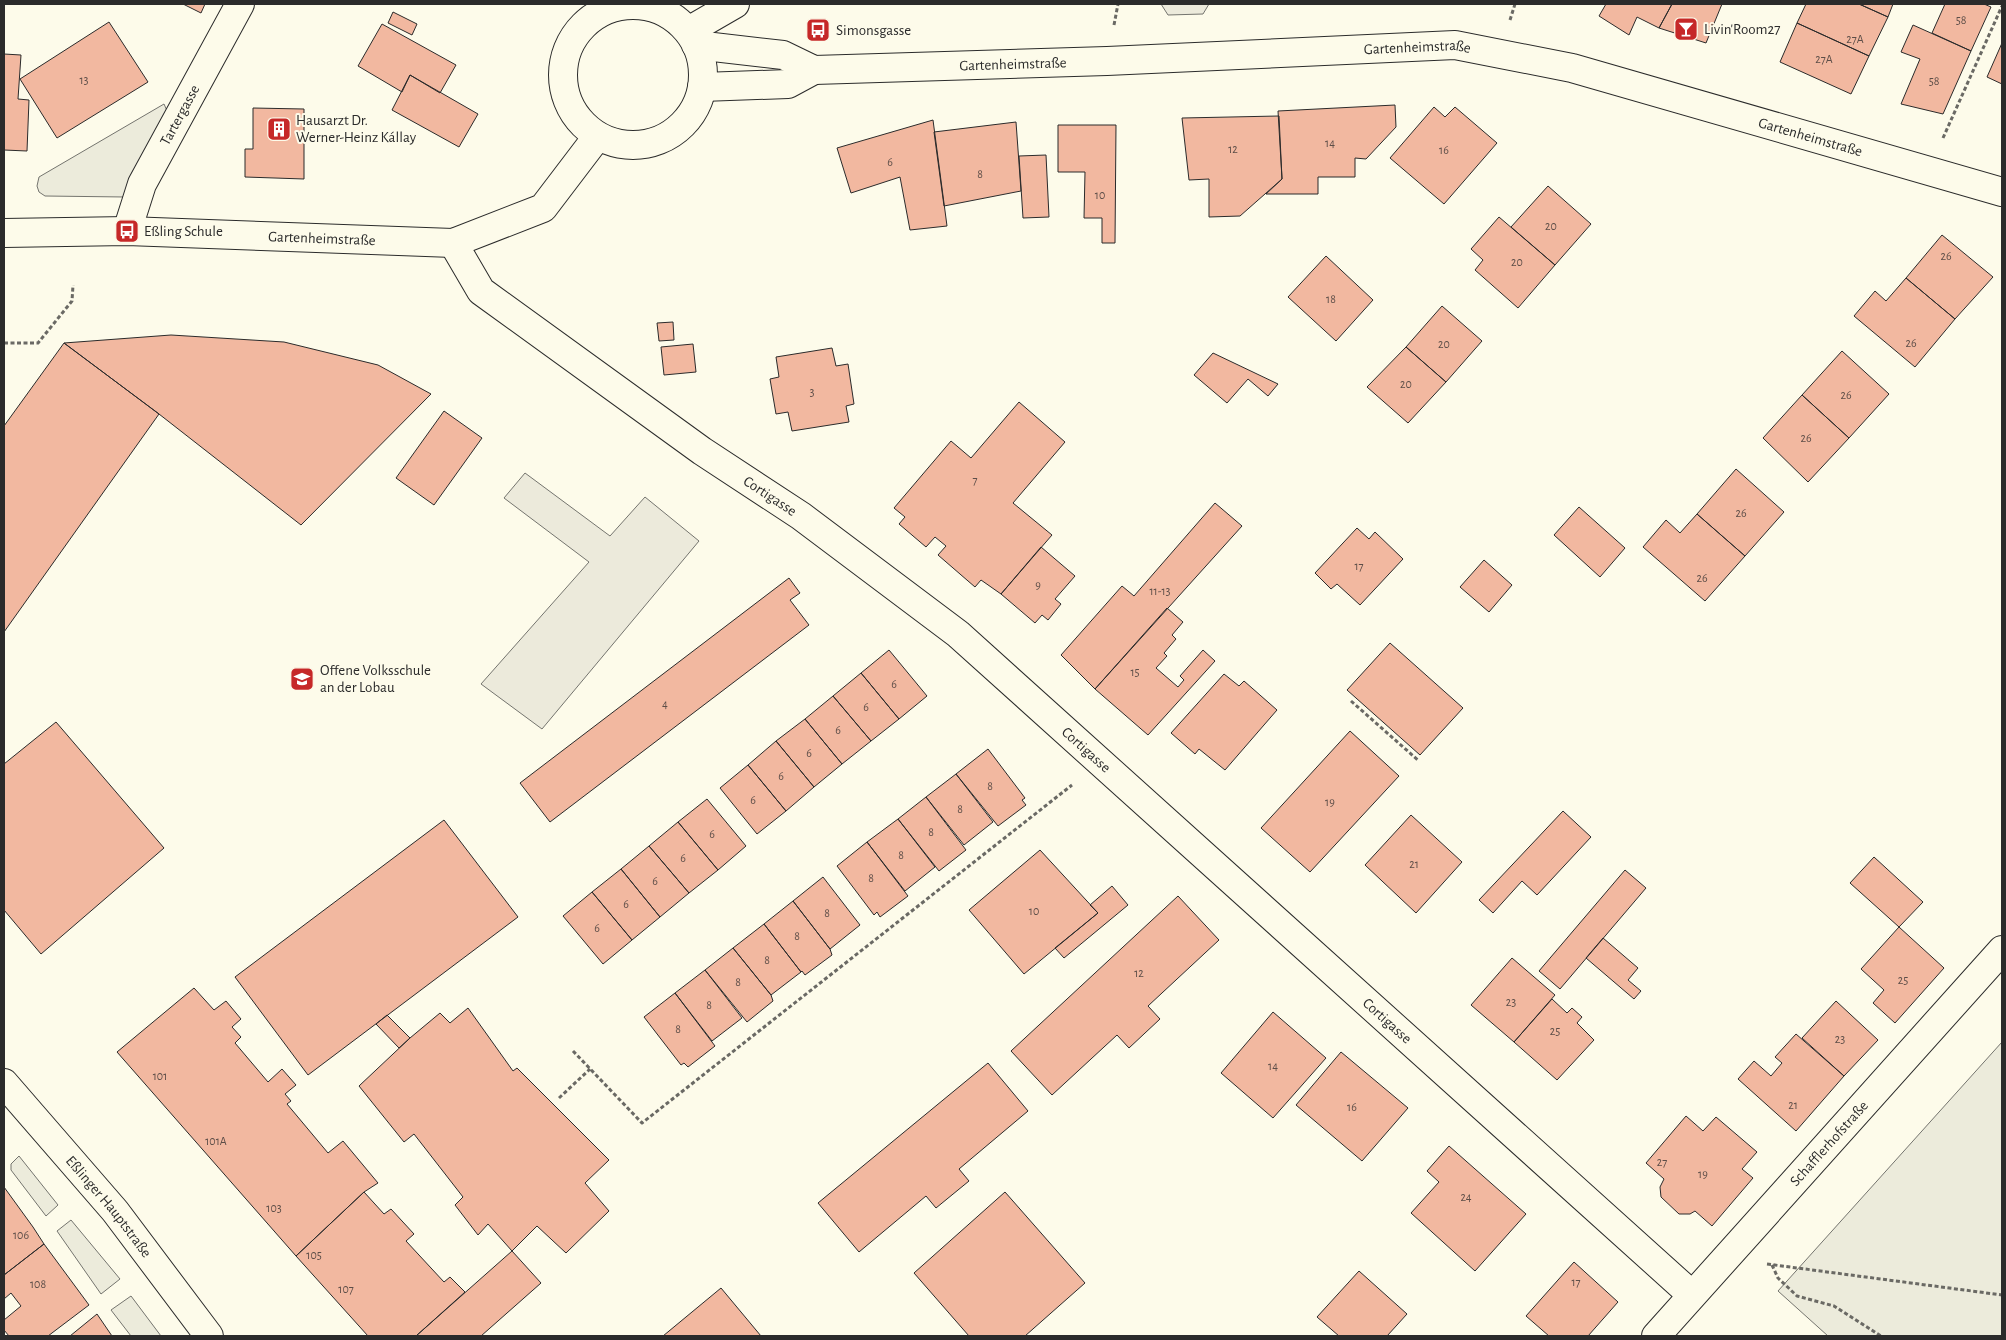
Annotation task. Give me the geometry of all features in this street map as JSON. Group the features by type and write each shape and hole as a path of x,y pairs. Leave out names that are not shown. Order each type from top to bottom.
{"street":[{"name":"Tartergasse","path":"127,231 142,184 240,4"},
{"name":"Gartenheimstraße","path":"4,233 127,231 453,243 544,208 597,137 577,119 564,92 565,51 588,19 608,5 649,4 693,37 784,55 814,70"},
{"path":"597,137 640,146 678,132 698,108 706,71 693,37 735,4"},
{"name":"Gartenheimstraße","path":"702,87 788,84 814,70 1107,61 1455,45 1572,68 2002,192"},
{"name":"Cortigasse","path":"453,243 481,290 702,451 801,516 958,634 1692,1295"},
{"name":"Schafflerhofstraße","path":"1656,1336 2002,950"},
{"name":"Eßlinger Hauptstraße","path":"4,1083 115,1211 209,1336"}],"path":[{"path":"1928,171 2002,6"},
{"path":"4,343 38,343 72,301 72,285"},
{"path":"1352,700 1419,761"},
{"path":"573,1051 642,1123 1100,763"},
{"path":"559,1098 590,1069"},
{"path":"1727,1259 2002,1295"},
{"path":"1772,1265 1778,1278 1797,1296 1834,1306 1881,1336"}],"shaded area":[{"path":"1161,4 1209,4 1203,14 1168,15"},
{"path":"164,104 168,113 125,197 45,196 39,192 37,186 39,177"},
{"path":"525,473 610,536 645,497 699,541 542,729 481,684 589,562 504,498"},
{"path":"2002,1042 2002,1336 1828,1336 1778,1291"},
{"path":"19,1156 58,1205 46,1216 11,1170 11,1164"},
{"path":"71,1220 120,1279 101,1294 57,1231"},
{"path":"131,1296 161,1336 131,1336 111,1310"}],"building":[{"path":"183,4 205,4 201,13"},
{"path":"1606,4 1672,4 1659,28 1637,17 1629,35 1599,16"},
{"path":"1672,4 1722,4 1706,43 1659,28"},
{"path":"1806,4 1859,4 1888,17 1869,56 1797,23"},
{"path":"1859,4 1893,4 1888,17"},
{"path":"1945,4 1984,4 1991,7 1971,51 1932,33"},
{"path":"393,12 417,24 412,35 388,23"},
{"path":"109,22 148,82 57,138 20,79"},
{"path":"1797,23 1869,56 1851,94 1780,62"},
{"path":"382,24 456,65 440,93 410,75 402,92 358,66"},
{"path":"1913,25 1971,51 1943,114 1901,104 1920,59 1901,52"},
{"path":"2002,43 2002,84 1987,77"},
{"path":"4,54 21,55 18,99 29,100 27,151 4,150"},
{"path":"410,75 478,114 459,147 392,110"},
{"path":"1395,105 1396,127 1366,159 1355,158 1355,177 1318,177 1318,194 1266,194 1282,179 1278,111"},
{"path":"1434,107 1445,117 1455,107 1497,143 1444,204 1390,158"},
{"name":"Hausarzt Dr. Werner-Heinz Kállay","path":"253,108 304,109 304,179 245,177 245,149 253,149"},
{"path":"1279,116 1282,179 1240,216 1209,217 1209,179 1189,180 1182,118"},
{"path":"933,120 947,226 910,230 900,177 851,193 837,148"},
{"path":"1016,122 1021,191 944,206 934,132"},
{"path":"1058,125 1116,125 1115,243 1102,243 1102,218 1084,218 1085,172 1058,172"},
{"path":"1046,155 1049,217 1023,218 1019,156"},
{"path":"1548,186 1591,224 1555,265 1511,227"},
{"path":"1499,217 1555,265 1518,308 1475,270 1483,260 1471,249"},
{"path":"1942,235 1993,277 1955,319 1906,278"},
{"path":"1326,256 1373,300 1336,341 1288,297"},
{"path":"1906,278 1955,319 1915,367 1854,316 1875,291 1886,301"},
{"path":"1442,306 1482,341 1446,382 1406,347"},
{"path":"673,322 674,340 659,341 657,323"},
{"path":"171,335 284,342 378,365 431,394 301,525 159,414 64,343"},
{"path":"64,343 159,414 4,632 4,426"},
{"path":"693,344 696,372 664,375 661,347"},
{"path":"1406,347 1446,382 1408,423 1367,387"},
{"path":"832,348 836,366 848,364 854,404 846,406 849,422 792,431 788,412 776,414 770,379 779,377 776,357"},
{"path":"1842,351 1889,394 1849,438 1802,395"},
{"path":"1213,353 1278,384 1268,396 1248,379 1227,403 1194,375"},
{"path":"1802,395 1849,438 1808,482 1763,438"},
{"path":"1019,402 1065,442 1013,503 1052,535 1001,594 981,580 975,587 938,555 946,546 935,537 926,547 899,524 905,517 894,508 951,441 971,458"},
{"path":"444,411 482,438 434,505 396,478"},
{"path":"1736,469 1784,512 1745,556 1697,514"},
{"path":"1215,503 1242,526 1095,689 1061,655 1122,586 1134,596"},
{"path":"1579,507 1625,548 1600,577 1554,535"},
{"path":"1697,514 1745,556 1705,601 1643,547 1666,520 1680,533"},
{"path":"1357,528 1369,539 1375,532 1403,559 1360,605 1337,584 1331,589 1315,573"},
{"path":"1041,547 1075,576 1055,599 1061,604 1048,620 1042,615 1035,623 1001,594"},
{"path":"1484,560 1512,585 1489,612 1460,587"},
{"path":"789,578 800,593 790,600 809,625 550,822 520,783"},
{"path":"1167,608 1183,622 1172,635 1176,639 1164,653 1167,656 1156,668 1178,687 1184,680 1180,676 1203,650 1215,661 1148,735 1095,689"},
{"path":"1390,643 1463,708 1420,755 1347,690"},
{"path":"889,650 927,696 899,719 861,673"},
{"path":"861,673 899,719 871,741 833,696"},
{"path":"1224,674 1239,686 1244,681 1277,710 1225,770 1199,749 1195,754 1171,733"},
{"path":"833,696 871,741 842,764 805,719"},
{"path":"805,719 842,764 814,787 776,741"},
{"path":"56,722 164,848 41,954 4,910 4,764"},
{"path":"1350,731 1399,776 1310,872 1261,828"},
{"path":"776,741 814,787 786,811 748,765"},
{"path":"988,749 1025,798 1022,800 1026,805 998,826 956,774"},
{"path":"748,765 786,811 757,834 720,788"},
{"path":"956,774 993,822 964,845 926,797"},
{"path":"926,797 966,850 939,871 898,819"},
{"path":"707,799 746,846 718,870 678,822"},
{"path":"1563,811 1591,837 1537,895 1522,881 1493,913 1479,900"},
{"path":"1411,815 1462,862 1416,913 1365,865"},
{"path":"898,819 935,867 905,891 867,842"},
{"path":"444,820 518,917 308,1075 235,977"},
{"path":"678,822 718,870 689,893 649,846"},
{"path":"867,842 908,896 880,917 877,912 874,915 837,866"},
{"path":"649,846 689,893 660,917 621,869"},
{"path":"1040,850 1098,913 1024,974 969,910"},
{"path":"1874,857 1923,902 1899,927 1850,883"},
{"path":"621,869 660,917 632,940 592,892"},
{"path":"1625,870 1646,888 1560,989 1539,971"},
{"path":"823,877 860,925 830,949 793,901"},
{"path":"1112,886 1128,905 1064,958 1055,948 1098,913 1090,905"},
{"path":"592,892 632,940 603,964 563,916"},
{"path":"1178,896 1219,940 1148,1006 1160,1019 1129,1048 1117,1035 1052,1095 1011,1051"},
{"path":"793,901 830,949 832,955 805,975 764,924"},
{"path":"764,924 801,972 771,995 733,948"},
{"path":"1899,927 1944,968 1895,1023 1873,1003 1884,990 1861,969"},
{"path":"1603,938 1638,968 1628,980 1641,991 1634,999 1586,958"},
{"path":"733,948 771,995 773,1001 747,1022 705,970"},
{"path":"1512,958 1555,995 1514,1042 1471,1005"},
{"path":"705,970 742,1018 712,1041 675,993"},
{"path":"194,988 214,1010 226,1001 241,1019 232,1027 241,1037 235,1043 268,1082 282,1069 296,1085 285,1094 291,1101 287,1104 328,1153 343,1141 378,1183 364,1192 296,1256 117,1052"},
{"path":"675,993 715,1046 688,1067 684,1063 681,1065 644,1017"},
{"path":"1552,999 1567,1013 1572,1008 1582,1017 1577,1023 1594,1040 1557,1080 1514,1042"},
{"path":"1836,1001 1878,1040 1844,1076 1802,1038"},
{"path":"468,1008 513,1071 517,1068 609,1160 585,1183 609,1211 566,1253 537,1226 512,1251 488,1224 478,1235 455,1205 463,1197 414,1134 404,1142 359,1086 410,1038 440,1013 450,1023"},
{"path":"1273,1012 1326,1058 1273,1118 1221,1073"},
{"path":"387,1015 410,1038 399,1048 376,1024"},
{"path":"1796,1034 1844,1076 1796,1131 1738,1079 1754,1061 1771,1076 1782,1063 1775,1057"},
{"path":"1341,1052 1408,1108 1362,1161 1296,1105"},
{"path":"988,1063 1028,1111 959,1169 969,1181 936,1208 926,1196 859,1252 818,1203"},
{"path":"1686,1116 1703,1131 1716,1117 1757,1152 1742,1169 1753,1178 1712,1226 1695,1211 1690,1214 1679,1214 1661,1197 1660,1187 1664,1179 1646,1163"},
{"path":"1449,1146 1526,1214 1475,1271 1411,1213 1439,1182 1427,1171"},
{"path":"4,1187 44,1244 4,1275"},
{"path":"364,1192 384,1214 391,1209 414,1234 406,1241 444,1282 450,1277 465,1292 416,1336 368,1336 296,1256"},
{"path":"1005,1192 1085,1283 1025,1336 969,1336 914,1273"},
{"path":"44,1244 89,1305 48,1336 9,1336 4,1330 4,1320 21,1306 11,1293 4,1299 4,1275"},
{"path":"512,1251 541,1283 481,1336 416,1336"},
{"path":"1574,1262 1618,1302 1588,1336 1549,1336 1526,1316"},
{"path":"1359,1271 1407,1314 1387,1336 1339,1336 1317,1317"},
{"path":"721,1288 761,1336 663,1336"},
{"path":"97,1314 112,1336 70,1336"}],"place":[{"name":"Livin'Room27","path":"1686,29"},
{"name":"Simonsgasse","path":"818,30"},
{"name":"Hausarzt Dr. Werner-Heinz Kállay","path":"279,129"},
{"name":"Eßling Schule","path":"127,231"},
{"name":"Offene Volksschule an der Lobau","path":"302,679"}]}
